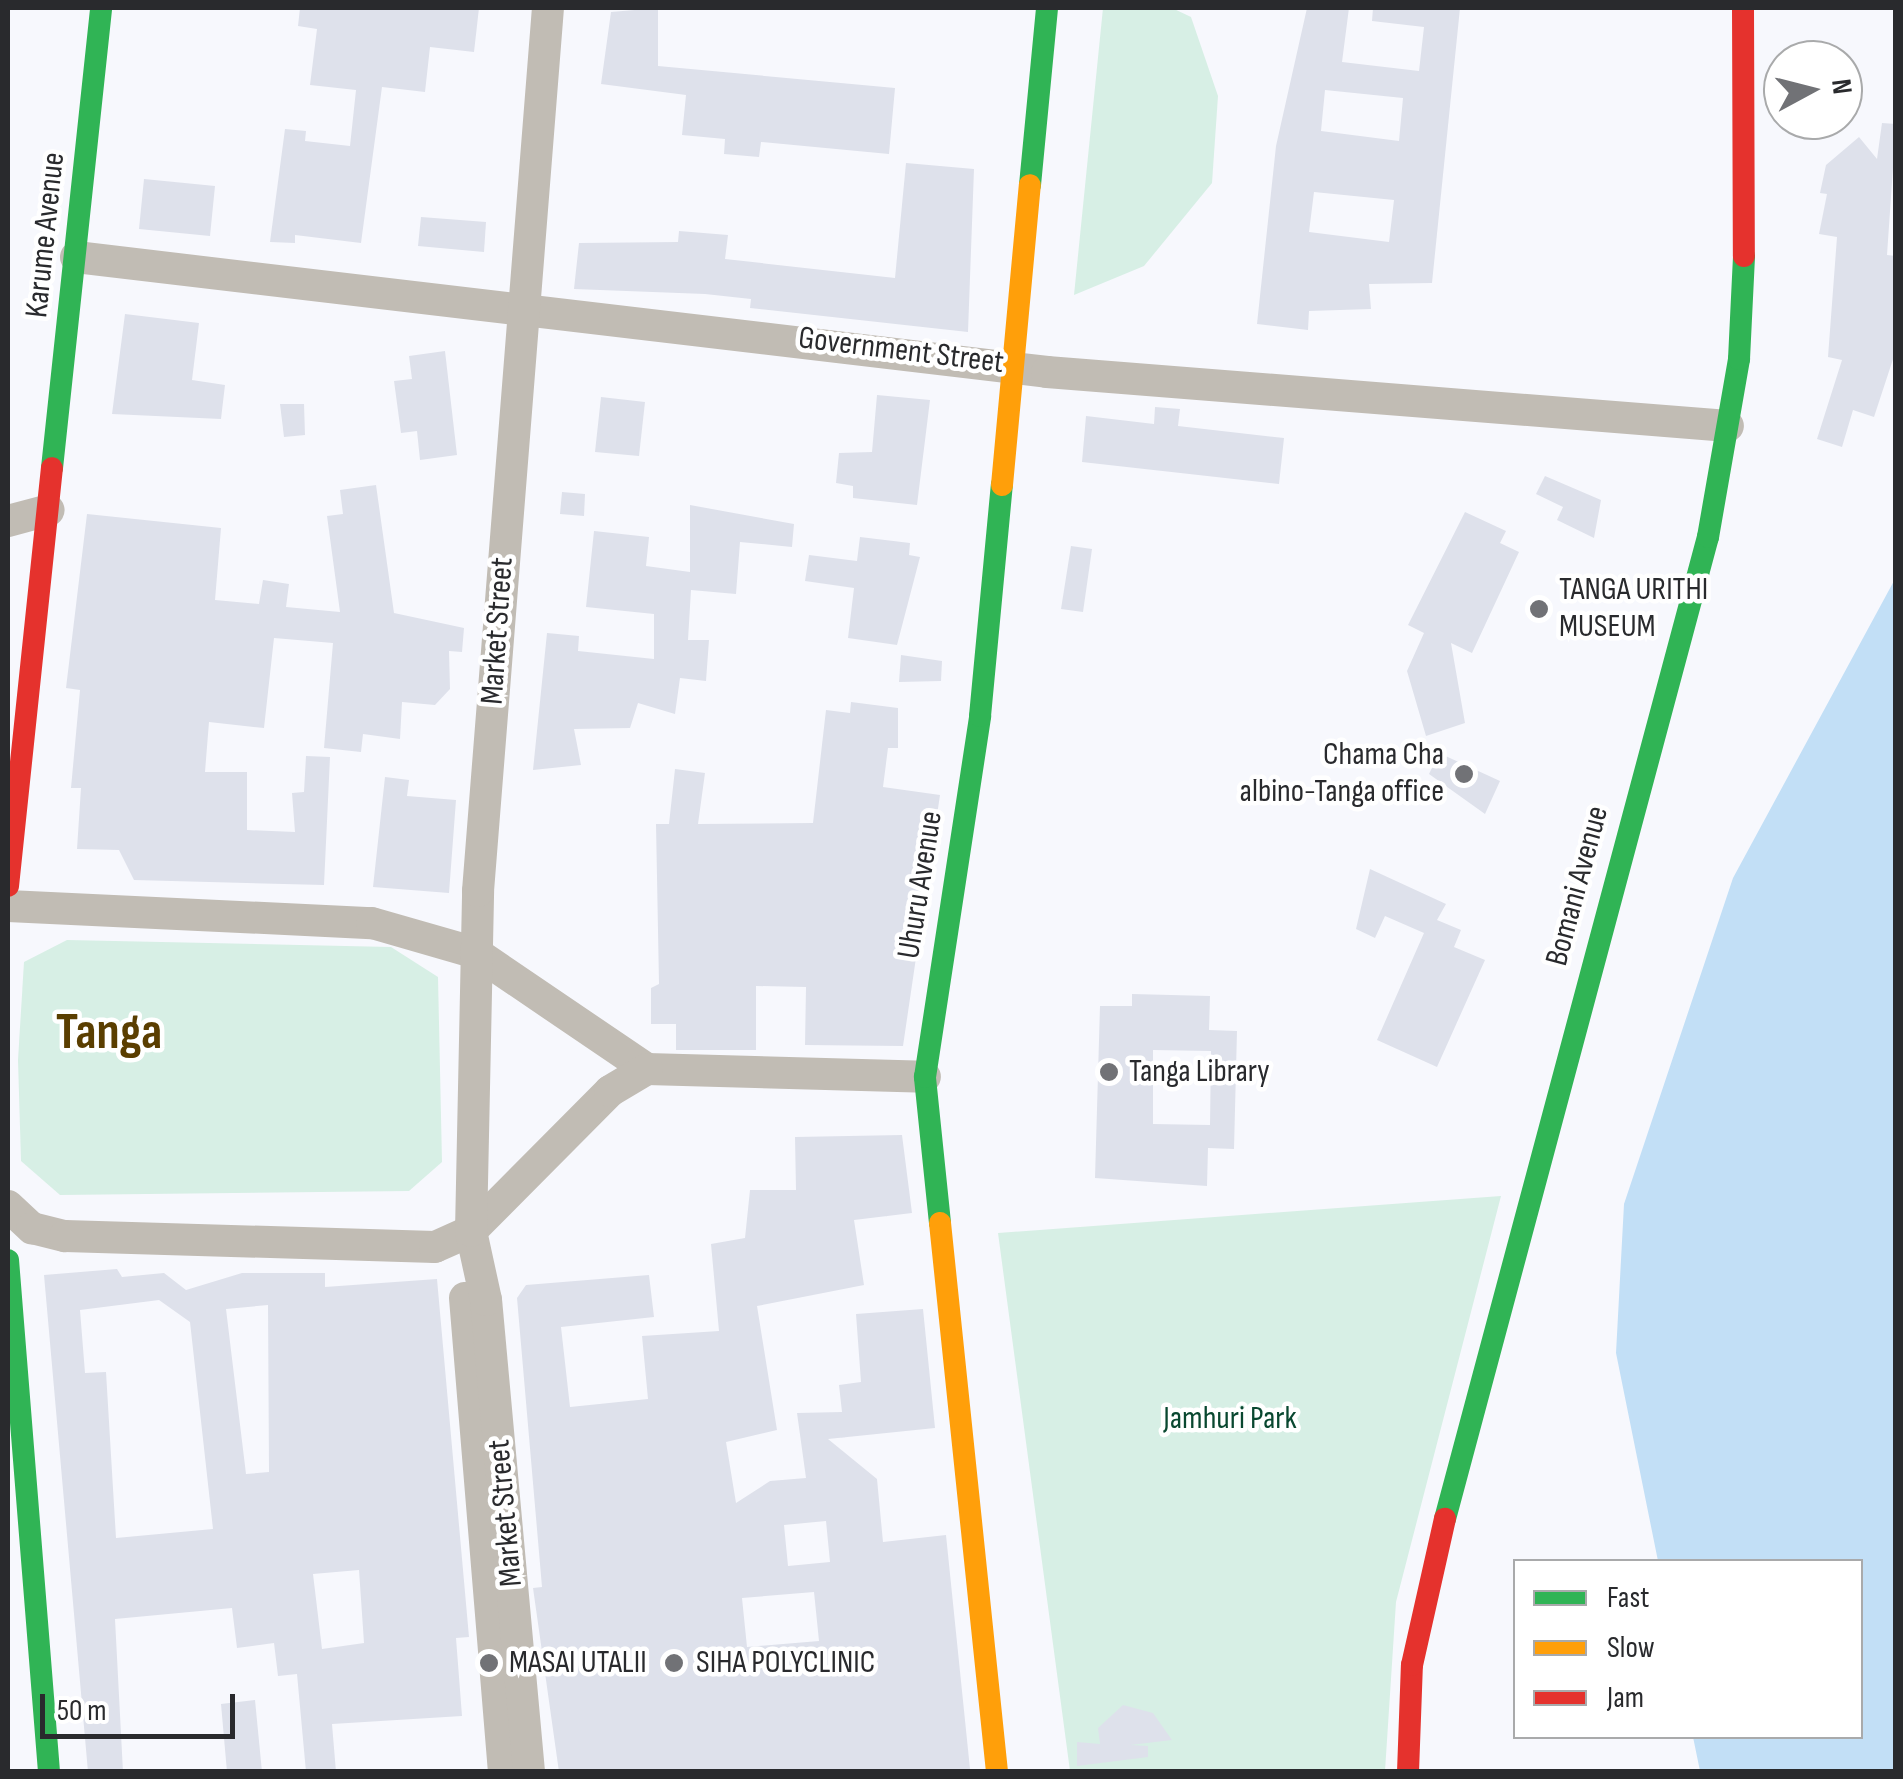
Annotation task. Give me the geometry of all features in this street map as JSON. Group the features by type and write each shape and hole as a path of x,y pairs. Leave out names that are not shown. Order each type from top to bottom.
{"street":[{"name":"Karume Avenue","path":"8,886 101,8"},
{"name":"Market Street","path":"529,1772 473,1244 476,953 522,308 548,8"},
{"name":"Uhuru Avenue","path":"997,1772 925,1076 980,716 1018,364 1046,8"},
{"name":"Bomani Avenue","path":"1408,1772 1412,1664 1452,1488 1708,537 1728,426 1750,129 1743,8"},
{"name":"Government Street","path":"76,258 1018,364 1728,426"},
{"path":"8,521 49,510"},
{"path":"8,906 372,923 476,953 647,1069"},
{"path":"8,1206 45,1233 219,1246 473,1244 610,1091 647,1069 925,1076"},
{"name":"Market Street","path":"473,1244 464,1302 504,1772"},
{"path":"8,1260 49,1772"}],"green space":[{"path":"1103,8 1172,8 1191,17 1218,96 1212,183 1144,266 1074,295"},
{"path":"67,940 391,947 438,977 442,1162 409,1191 60,1195 21,1161 18,1060 24,962"},
{"name":"Jamhuri Park","path":"1501,1196 1396,1602 1385,1771 1070,1771 998,1233"}],"water":[{"path":"1895,579 1895,1771 1700,1771 1693,1739 1863,1739 1863,1559 1658,1559 1616,1353 1624,1204 1733,878"}],"building":[{"path":"300,8 479,8 474,52 430,47 425,92 382,87 361,243 295,235 295,243 270,242 285,129 306,131 305,141 350,146 356,90 310,85 317,29 298,26"},
{"path":"658,8 658,66 895,88 889,154 761,142 759,157 724,154 725,139 682,135 686,95 601,84 611,12"},
{"path":"1307,8 1349,8 1342,62 1419,71 1424,27 1372,21 1373,8 1460,8 1432,283 1369,284 1371,309 1309,311 1308,330 1257,324 1276,146","holes":["1325,90 1403,98 1399,141 1321,131","1314,192 1394,200 1389,242 1309,232"]},
{"path":"1882,123 1896,124 1887,255 1896,256 1896,350 1874,417 1853,410 1842,447 1817,439 1842,360 1828,357 1837,237 1819,234 1827,194 1820,193 1826,165 1855,140 1861,140 1877,159"},
{"path":"906,163 974,169 968,332 750,308 751,299 574,289 579,243 678,242 679,231 728,235 725,259 895,278"},
{"path":"144,179 215,186 210,236 139,229"},
{"path":"421,217 486,222 484,252 418,246"},
{"path":"125,314 199,323 192,380 225,385 221,419 112,414"},
{"path":"445,351 457,455 420,460 417,431 401,433 394,381 412,379 409,356"},
{"path":"877,395 930,400 917,505 853,498 853,486 836,483 839,453 872,452"},
{"path":"601,397 645,402 639,456 595,452"},
{"path":"280,404 304,404 305,435 284,437"},
{"path":"1155,407 1180,409 1178,426 1284,438 1279,484 1082,462 1086,416 1154,424"},
{"path":"1545,476 1601,500 1594,538 1557,520 1563,507 1536,494"},
{"path":"376,485 394,613 464,628 462,652 449,651 450,689 435,705 402,702 400,739 363,734 361,752 324,748 333,643 274,638 264,728 209,722 205,772 247,772 247,830 295,832 292,793 304,792 306,756 330,757 324,885 134,880 119,850 77,849 81,788 71,788 80,690 66,688 87,514 221,528 215,600 259,604 263,580 289,584 286,607 340,612 327,516 343,514 340,490"},
{"path":"562,492 585,494 584,516 560,514"},
{"path":"690,505 794,524 792,547 740,542 736,594 691,590 688,640 709,640 706,681 680,678 675,714 638,703 630,728 574,729 581,765 533,770 547,633 579,636 578,651 654,659 654,614 586,607 594,531 649,537 646,566 690,572"},
{"path":"1465,512 1506,531 1500,543 1519,552 1472,653 1451,643 1465,723 1426,736 1407,671 1424,633 1408,625"},
{"path":"860,537 910,543 909,555 920,557 897,645 848,638 854,588 805,581 809,555 857,561"},
{"path":"1071,546 1092,549 1083,612 1061,609"},
{"path":"901,655 942,661 941,681 899,682"},
{"path":"851,702 898,708 898,748 888,748 883,787 940,795 903,1046 805,1045 806,987 756,986 756,1050 676,1050 676,1024 651,1024 651,988 659,984 656,824 669,824 675,769 705,773 698,824 813,823 826,710 850,713"},
{"path":"1439,753 1500,781 1485,814 1429,774"},
{"path":"385,777 409,780 407,796 456,800 449,893 373,887"},
{"path":"1370,869 1446,904 1437,920 1461,930 1454,947 1485,960 1437,1067 1377,1040 1424,933 1385,916 1375,938 1356,929"},
{"path":"1132,994 1210,996 1209,1030 1237,1031 1234,1149 1208,1148 1207,1186 1095,1178 1100,1006 1132,1006","holes":["1153,1050 1211,1051 1210,1125 1153,1124"]},
{"path":"902,1135 912,1213 854,1220 864,1285 757,1306 777,1430 726,1442 736,1503 770,1481 806,1478 797,1413 842,1412 839,1385 861,1382 856,1314 923,1309 935,1428 828,1439 877,1479 883,1542 946,1535 970,1769 559,1772 533,1588 542,1587 517,1298 526,1285 649,1275 654,1317 561,1327 570,1407 648,1399 642,1336 719,1331 711,1244 745,1238 750,1190 796,1190 795,1137","holes":["826,1521 830,1562 788,1566 784,1525","814,1592 819,1641 747,1647 742,1598"]},
{"path":"117,1269 122,1277 164,1273 186,1290 242,1273 325,1273 325,1287 437,1279 469,1637 456,1638 462,1716 332,1724 336,1772 306,1772 297,1674 278,1676 274,1643 237,1648 232,1608 115,1619 123,1772 88,1772 44,1275","holes":["159,1300 190,1322 213,1529 116,1538 106,1372 85,1373 80,1310","268,1305 269,1472 246,1474 226,1309","359,1570 364,1643 322,1649 313,1574"]},
{"path":"255,1700 262,1772 227,1772 221,1704"},
{"path":"1123,1705 1153,1713 1172,1740 1130,1745 1148,1746 1148,1757 1077,1766 1077,1742 1100,1744 1098,1728"}],"traffic: fast":[{"path":"52,468 101,8"},
{"path":"1030,185 1047,8"},
{"path":"1445,1519 1708,537 1739,359 1744,256"},
{"path":"940,1223 925,1077 980,716 1002,485"},
{"path":"8,1260 49,1772"}],"traffic: slow":[{"path":"1002,485 1030,185"},
{"path":"940,1223 997,1772"}],"traffic: jam":[{"path":"1743,8 1744,256"},
{"path":"8,886 52,468"},
{"path":"1408,1772 1412,1665 1445,1519"}],"place":[{"name":"TANGA URITHI MUSEUM","path":"1539,609"},
{"name":"Chama Cha albino-Tanga office","path":"1464,774"},
{"name":"Tanga Library","path":"1109,1072"},
{"name":"MASAI UTALII","path":"489,1663"},
{"name":"SIHA POLYCLINIC","path":"674,1663"}],"district":[{"name":"Tanga","path":"109,1033"}]}
